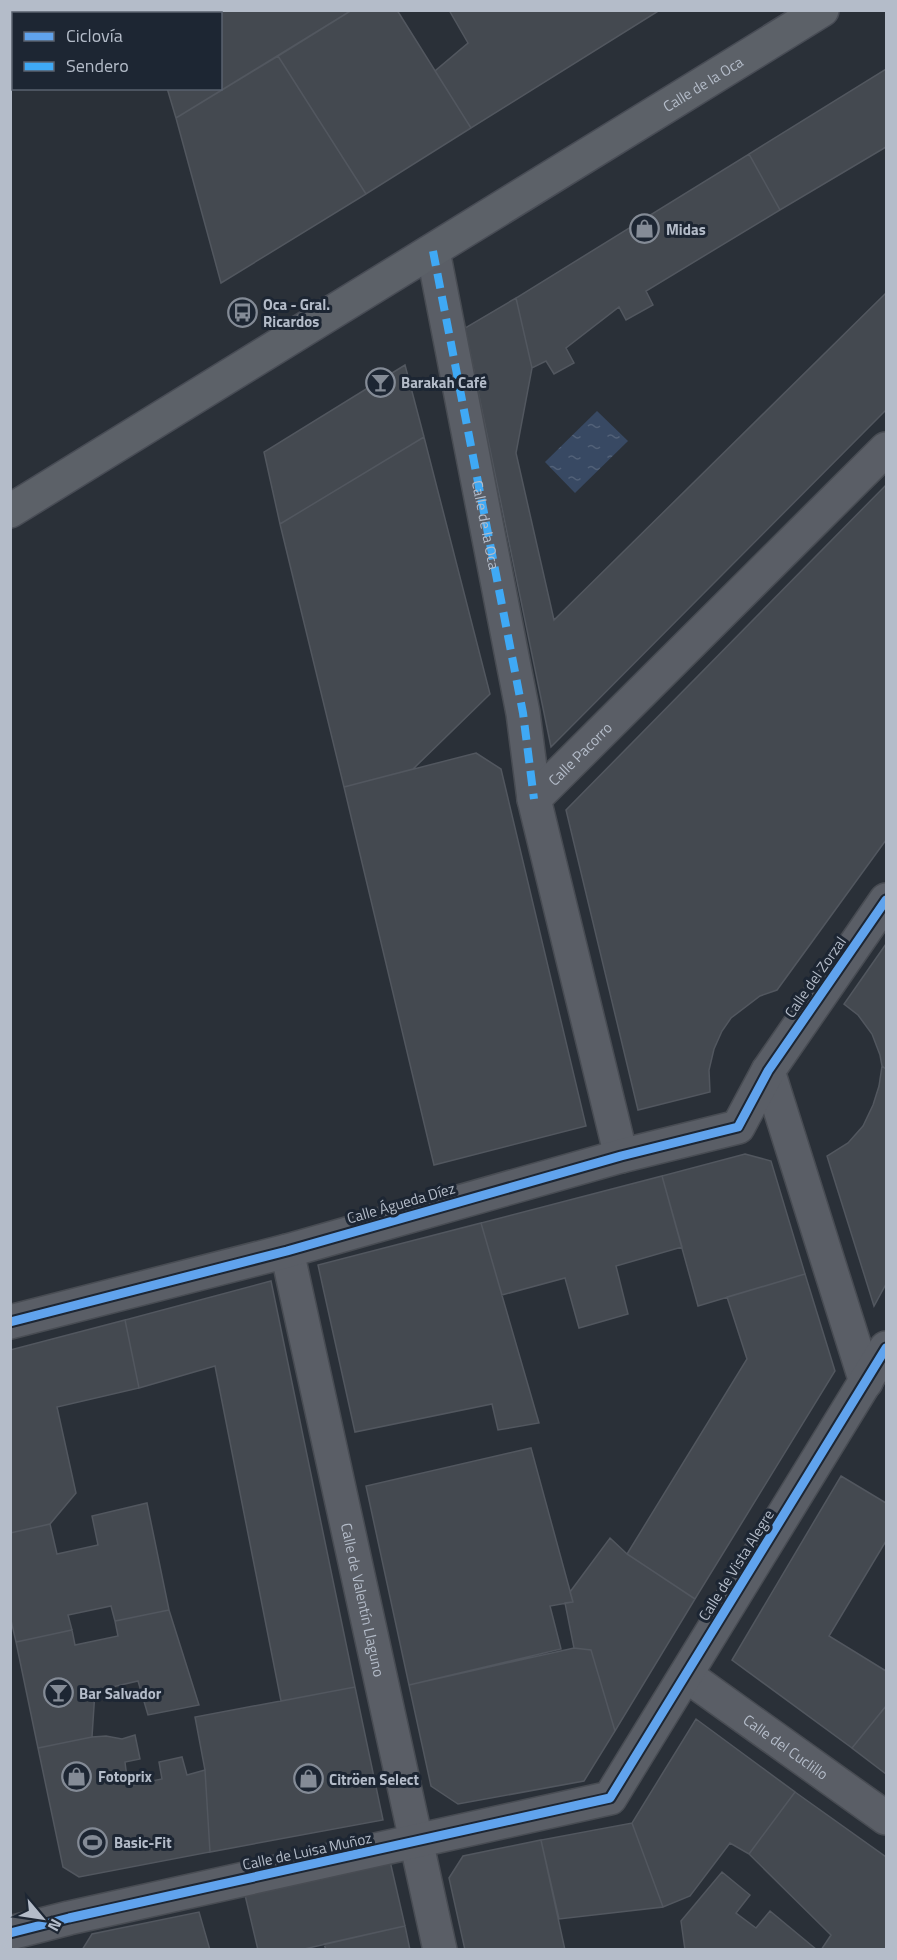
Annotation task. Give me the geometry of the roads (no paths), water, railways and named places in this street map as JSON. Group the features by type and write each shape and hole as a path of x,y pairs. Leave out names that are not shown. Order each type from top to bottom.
{"main road":[{"name":"Calle de la Oca","path":"10,511 822,10"}],"street":[{"name":"Calle de la Oca","path":"433,251 523,713 534,799"},
{"name":"Calle Pacorro","path":"534,799 886,449"},
{"path":"534,799 621,1156"},
{"name":"Calle del Zorzal","path":"768,1071 886,900"},
{"path":"768,1071 866,1382"},
{"name":"Calle Águeda Díez","path":"10,1322 287,1251 621,1156 738,1127 768,1071"},
{"name":"Calle de Valentín Llaguno","path":"287,1251 440,1950"},
{"name":"Calle de Vista Alegre","path":"610,1798 886,1348"},
{"name":"Calle del Cuclillo","path":"686,1675 886,1818"},
{"name":"Calle de Luisa Muñoz","path":"10,1933 610,1798"}],"water":[{"path":"597,411 628,441 575,493 545,462"}],"place":[{"name":"Midas","path":"645,229"},
{"name":"Oca - Gral. Ricardos","path":"242,313"},
{"name":"Barakah Café","path":"380,382"},
{"name":"Bar Salvador","path":"58,1693"},
{"name":"Fotoprix","path":"77,1776"},
{"name":"Citröen Select","path":"308,1779"},
{"name":"Basic-Fit","path":"93,1842"}]}
